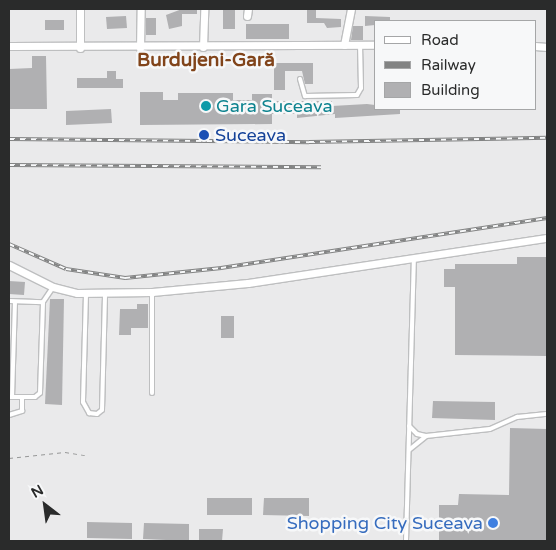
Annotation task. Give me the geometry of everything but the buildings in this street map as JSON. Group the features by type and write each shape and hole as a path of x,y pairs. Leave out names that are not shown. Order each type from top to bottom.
{"street":[{"path":"80,9 80,48"},
{"path":"140,48 141,9"},
{"path":"203,47 204,9"},
{"path":"344,45 351,9"},
{"path":"9,46 140,48 374,45"},
{"path":"9,265 53,287 86,294 152,292 248,283 414,256 547,238"}],"lane":[{"path":"300,79 305,96 357,95 361,88 360,45"},
{"path":"406,541 414,256"},
{"path":"15,302 10,397 35,397 40,393 43,302 53,287"},
{"path":"152,292 152,393"},
{"path":"86,294 83,402 89,413 97,414 102,410 105,294"},
{"path":"9,302 43,302"},
{"path":"9,416 22,411 22,398"},
{"path":"409,426 417,434 426,436 490,429 517,417 547,414"},
{"path":"408,451 426,436"}],"path":[{"path":"9,458 65,452 85,455"}],"railway":[{"path":"9,139 309,142 547,138"},
{"path":"9,165 321,167"},
{"path":"9,244 66,269 125,278 221,268 547,218"}],"place":[{"name":"Gara Suceava","path":"206,106"},
{"name":"Suceava","path":"204,135"},
{"name":"Shopping City Suceava","path":"493,523"}],"district":[{"name":"Burdujeni-Gară","path":"206,61"}]}
